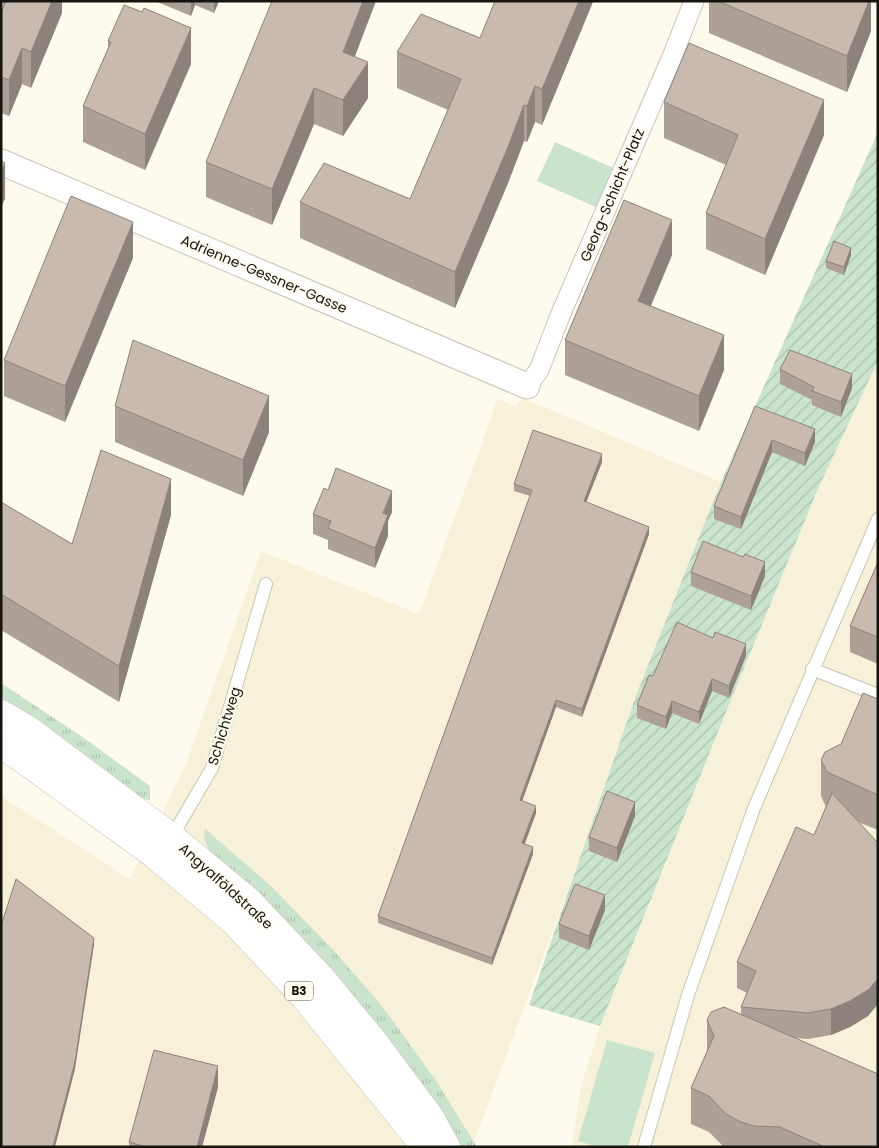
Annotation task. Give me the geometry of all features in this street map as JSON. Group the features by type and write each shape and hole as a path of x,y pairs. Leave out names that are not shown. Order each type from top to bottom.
{"main road":[{"name":"Angyalföldstraße","path":"1,714 28,730 163,846 304,996 424,1147"},
{"name":"Angyalföldstraße","path":"1,745 249,902 320,977 376,1045 429,1116 446,1147"}],"street":[{"name":"Georg-Schicht-Platz","path":"527,386 539,370 562,311 672,57 694,1"},
{"name":"Adrienne-Gessner-Gasse","path":"1,162 527,386"}],"lane":[{"path":"644,1147 688,995 754,808 812,669 878,519"},
{"name":"Schichtweg","path":"163,846 212,768 266,584"},
{"path":"812,669 878,696"}],"shaded area":[{"path":"878,361 878,1147 572,1147 581,1086 600,1026 817,491"},
{"path":"523,398 721,482 472,1147 1,1147 1,796 130,879 186,764 261,551 419,614 497,399 516,406"}],"green space":[{"path":"878,132 878,361 817,491 600,1026 529,1005 637,693 721,482"},
{"path":"555,142 616,169 598,208 537,181"},
{"path":"1,683 84,738 150,786 150,800 131,795 1,699"},
{"path":"205,829 271,886 336,953 382,1006 437,1082 477,1147 461,1147 413,1073 378,1025 340,980 266,902 208,849 204,837"},
{"path":"607,1040 655,1053 628,1147 598,1147 578,1141"}],"building":[{"path":"6,1 52,1 31,52 22,48 9,80 1,77 1,13"},
{"path":"272,1 363,1 343,52 368,62 343,100 314,88 272,189 206,162"},
{"path":"495,1 579,1 542,89 535,86 527,106 524,105 455,272 300,202 324,163 410,199 461,79 397,52 421,14 480,38"},
{"path":"718,1 869,1 847,56"},
{"path":"124,5 142,12 144,8 191,28 145,134 83,106 111,42 108,41"},
{"path":"689,43 824,100 765,239 706,213 738,135 664,102"},
{"path":"1,161 5,163 1,171"},
{"path":"71,196 133,222 65,386 4,360"},
{"path":"624,200 672,220 638,301 724,335 699,396 565,340"},
{"path":"834,241 851,248 844,267 826,261"},
{"path":"133,340 269,396 243,460 115,406"},
{"path":"790,350 852,374 841,402 812,391 814,387 780,369"},
{"path":"755,406 815,429 805,453 772,440 741,517 714,506"},
{"path":"533,430 602,454 584,501 649,527 582,709 556,700 520,800 536,806 522,843 533,847 492,958 378,916 532,490 514,484"},
{"path":"101,450 171,479 119,666 1,594 1,502 72,544"},
{"path":"336,468 392,491 383,513 388,515 375,548 328,528 331,521 313,514 324,488 328,490"},
{"path":"703,541 743,557 745,554 765,562 751,596 691,572"},
{"path":"878,562 878,637 850,626"},
{"path":"677,622 713,638 715,632 746,644 729,686 712,679 699,712 672,701 666,717 637,705 649,675 653,676"},
{"path":"863,693 878,699 878,795 827,772 821,760 825,752 841,744"},
{"path":"607,791 635,802 617,848 589,837"},
{"path":"832,793 878,843 878,979 868,990 850,1001 831,1009 808,1013 741,1007 756,971 737,962 796,827 814,835"},
{"path":"16,879 94,938 75,1062 53,1147 1,1147 1,926"},
{"path":"575,884 605,895 589,936 559,924"},
{"path":"724,1007 878,1074 878,1147 825,1147 780,1127 754,1126 741,1122 726,1114 709,1096 691,1088 714,1036 707,1020 711,1012"},
{"path":"154,1050 218,1066 197,1147 146,1147 129,1142"}]}
